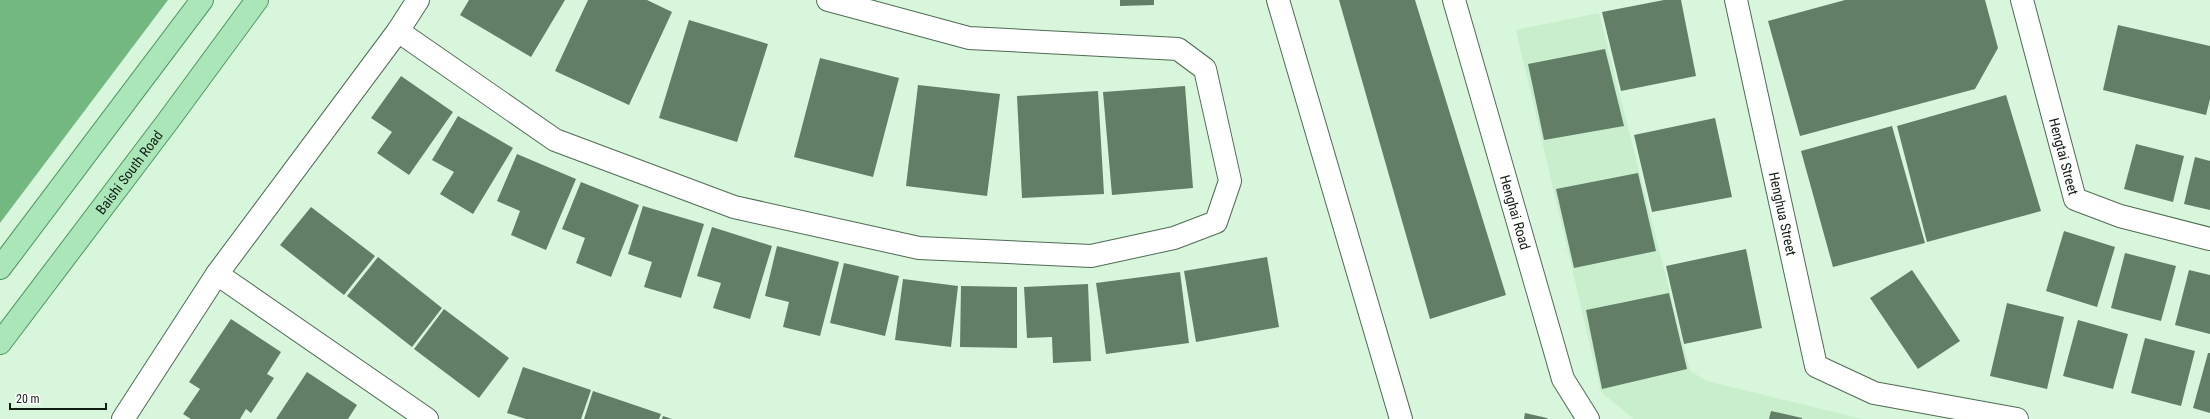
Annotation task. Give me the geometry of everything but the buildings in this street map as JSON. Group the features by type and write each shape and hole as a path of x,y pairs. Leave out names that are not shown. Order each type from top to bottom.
{"main road":[{"path":"0,268 202,0"},
{"name":"Baishi South Road","path":"0,343 168,121 257,0"}],"street":[{"path":"123,419 217,274 398,31 418,0"},
{"path":"398,31 555,140 734,207 919,248 1091,256 1174,238 1216,222 1230,181 1205,69 1178,49 969,38 828,0"},
{"path":"1278,0 1400,419"},
{"name":"Henghai Road","path":"1454,0 1563,378 1588,419"},
{"name":"Henghua Street","path":"1736,0 1816,366 1874,393 2017,419"},
{"name":"Hengtai Street","path":"2022,0 2075,199 2120,216 2210,239"},
{"path":"217,274 427,419"}],"shaded area":[{"path":"0,0 168,0 0,223"},
{"path":"1599,13 1690,371 1707,381 1862,419 1634,419 1601,392 1516,30"}]}
